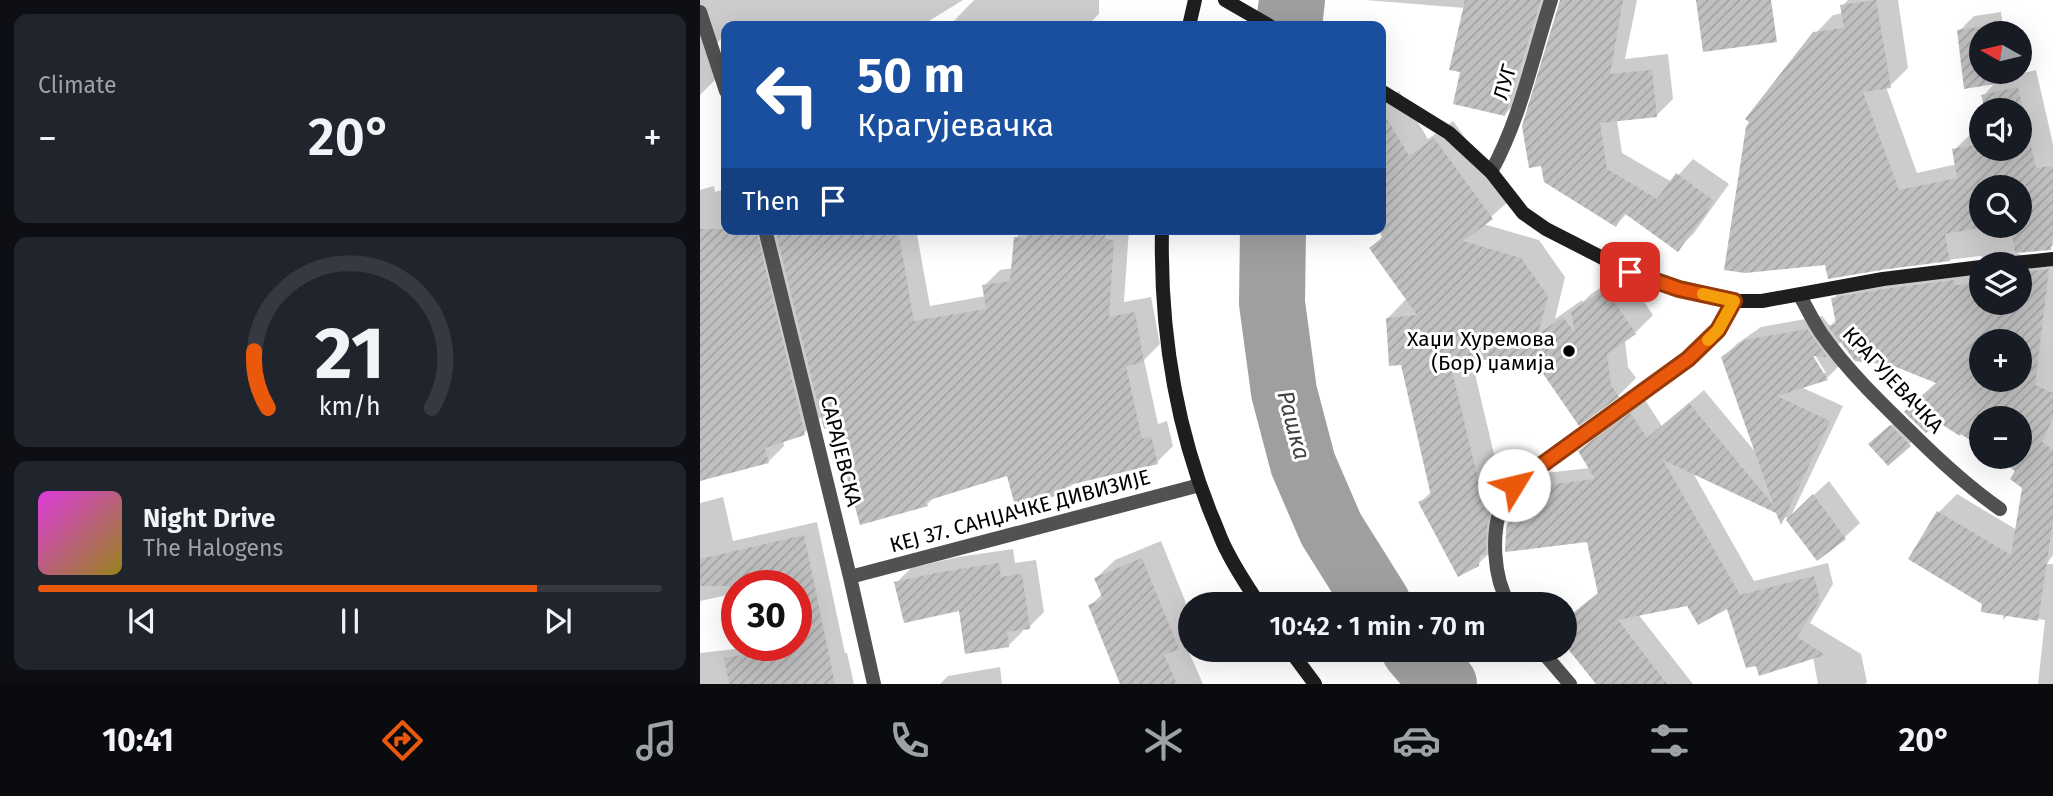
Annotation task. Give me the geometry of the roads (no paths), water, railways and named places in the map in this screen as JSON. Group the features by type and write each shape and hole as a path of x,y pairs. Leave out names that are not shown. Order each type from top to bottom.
{"street":[{"path":"1190,21 1195,0"},
{"name":"ЛУГ","path":"1491,172 1515,121 1551,0"},
{"path":"1230,3 1261,21"},
{"path":"700,12 721,76"},
{"path":"1386,94 1449,133 1491,172 1523,213 1546,229 1630,272 1679,289 1734,301 1762,301 1883,279 1969,268"},
{"name":"САРАЈЕВСКА","path":"766,235 874,684"},
{"path":"1162,235 1164,303 1171,367 1182,425 1200,485 1227,552 1252,592"},
{"path":"2032,261 2053,259"},
{"name":"КРАГУЈЕВАЧКА","path":"1800,296 1820,331 1883,405 1944,466 2000,509"},
{"path":"1503,592 1499,581 1496,526 1503,503 1514,485 1688,359 1718,330 1734,301"},
{"name":"КЕЈ 37. САНЏАЧКЕ ДИВИЗИЈЕ","path":"850,577 1200,485"},
{"path":"1299,662 1315,684"},
{"path":"1551,662 1570,684"}],"waterway":[{"name":"Рашка","path":"1290,21 1292,0"},
{"name":"Рашка","path":"1273,235 1272,303 1284,392 1303,464 1331,529 1370,592"},
{"name":"Рашка","path":"1425,662 1444,684"}],"place":[{"name":"Хаџи Хуремова (Бор) џамија","path":"1569,351"}]}
